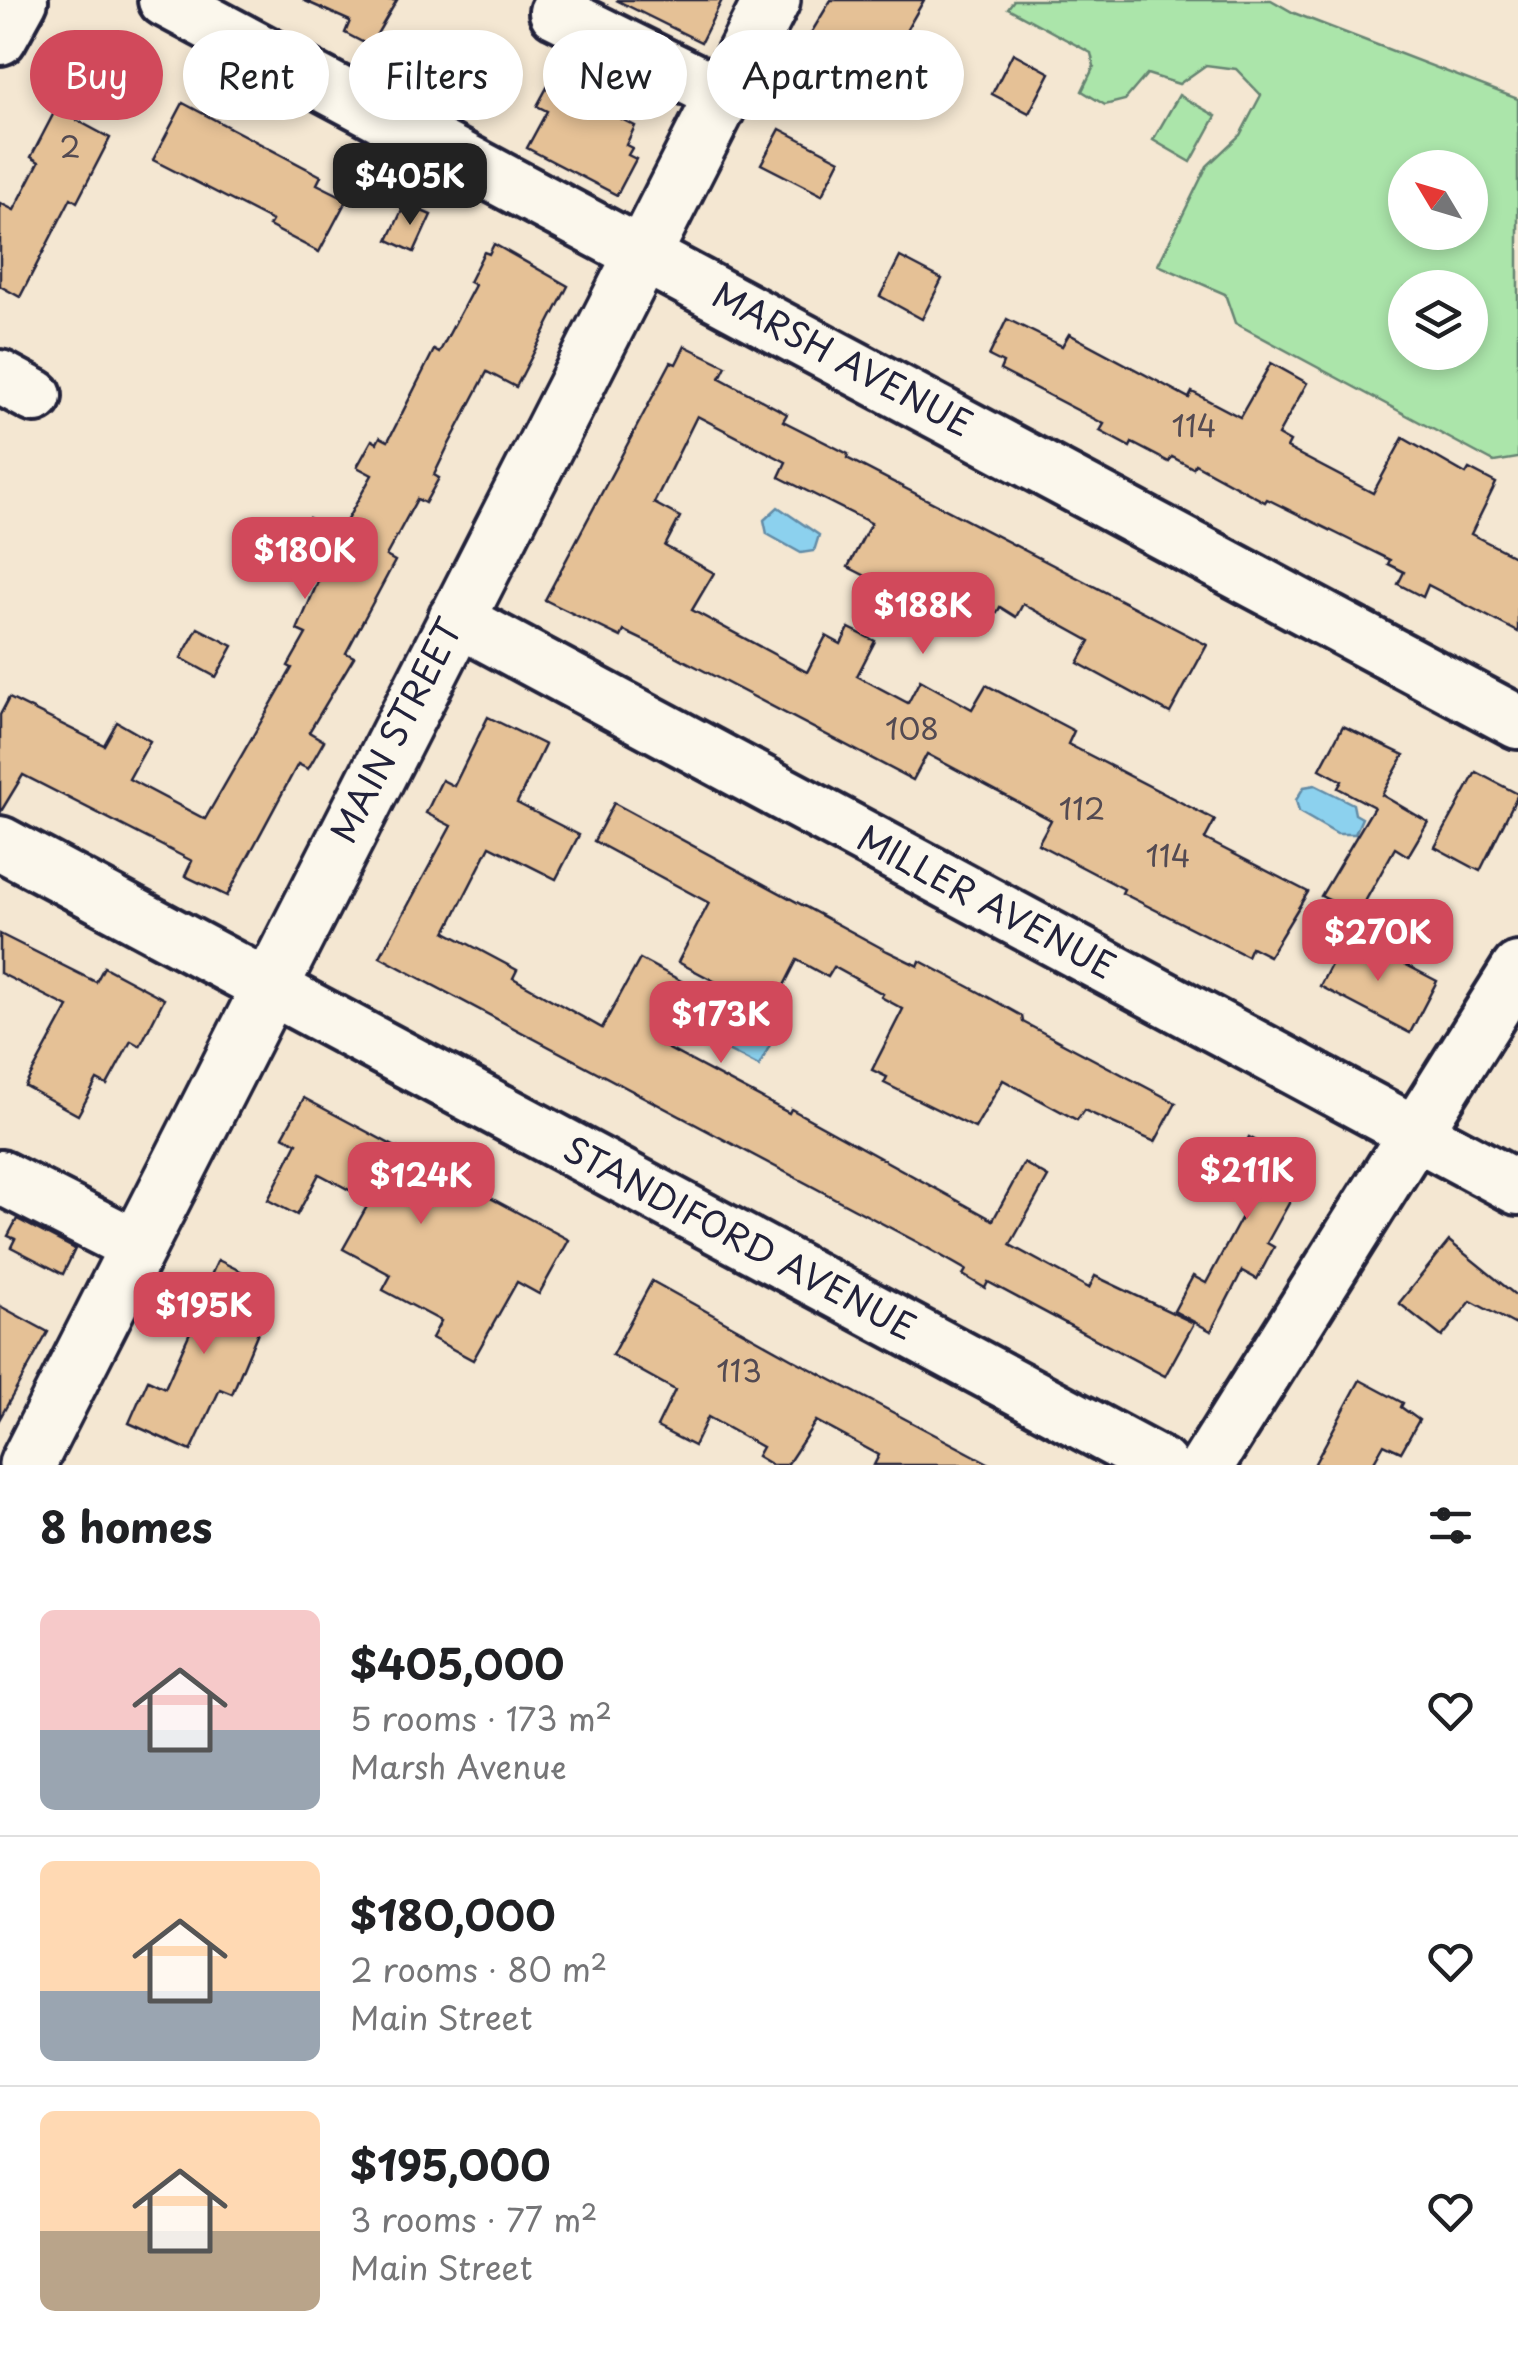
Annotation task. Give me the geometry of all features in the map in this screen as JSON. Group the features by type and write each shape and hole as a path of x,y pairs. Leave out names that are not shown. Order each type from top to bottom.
{"main road":[{"name":"MAIN STREET","path":"756,30 772,0"},
{"name":"MAIN STREET","path":"27,1465 708,120"}],"street":[{"path":"0,38 21,0"},
{"name":"MARSH AVENUE","path":"165,0 1518,722"},
{"path":"562,0 556,12 707,87"},
{"name":"MILLER AVENUE","path":"455,618 1518,1188"},
{"name":"STANDIFORD AVENUE","path":"0,843 1161,1465"},
{"path":"1207,1465 1518,969"},
{"path":"0,1177 136,1246"}],"green space":[{"path":"1014,0 1271,0 1294,13 1518,99 1518,458 1494,462 1235,323 1225,294 1158,265 1207,166 1240,135 1261,95 1236,69 1206,65 1179,84 1147,74 1125,100 1105,105 1082,91 1094,66 1091,53 1008,8"},
{"path":"1179,95 1216,116 1191,162 1153,140"}],"water":[{"path":"778,507 819,535 814,551 801,553 767,534 764,520"},
{"path":"1315,785 1353,804 1355,814 1362,818 1355,834 1337,834 1299,812 1296,800 1304,787"},
{"path":"725,1019 771,1043 759,1066 712,1042"}],"building":[{"path":"303,0 397,0 379,30 349,30 349,35 345,33 350,21"},
{"path":"616,0 722,0 701,42 687,35 687,30 677,30"},
{"path":"831,0 924,0 907,30 813,30"},
{"path":"1013,53 1050,73 1029,113 992,94"},
{"path":"183,103 183,120 215,120 321,176 317,184 347,199 319,252 269,226 272,221 153,160"},
{"path":"543,118 623,120 635,126 626,145 632,148 628,155 636,159 617,195 527,148"},
{"path":"50,120 76,120 110,138 77,202 71,198 20,297 0,286 0,203 14,210 39,162 31,157"},
{"path":"780,129 840,160 822,195 761,164"},
{"path":"405,204 431,215 414,252 388,240"},
{"path":"494,244 568,286 516,387 487,372 434,475 439,478 425,503 417,499 386,556 395,561 346,653 354,657 309,732 324,741 308,769 298,764 227,896 185,876 192,861 23,775 0,813 0,715 9,698 104,745 117,722 150,741 129,779 205,819 292,668 288,666 306,634 297,630 323,570 290,553 309,518 339,534 372,475 357,467 372,440 377,443 380,437 388,441 434,350 439,353 475,285 469,282 484,252 489,254"},
{"path":"900,257 942,279 922,319 880,296"},
{"path":"1007,319 1062,346 1069,334 1189,398 1192,392 1240,417 1271,363 1307,383 1278,435 1290,442 1287,448 1373,493 1403,438 1466,474 1469,469 1496,483 1471,534 1518,558 1518,632 1428,585 1423,597 1398,584 1404,572 1388,564 1390,560 1267,499 1265,502 1195,464 1193,468 1172,457 1169,462 1132,443 1130,447 1100,431 1104,424 1000,370 1003,363 989,356"},
{"path":"685,346 726,366 720,378 787,414 783,421 848,454 847,458 1207,645 1170,713 1078,663 1090,641 1023,604 1016,617 1000,607 997,613 933,579 919,603 848,567 871,523 779,477 786,462 697,416 654,503 680,517 665,546 714,573 692,610 807,672 826,636 841,644 849,628 875,641 857,676 908,703 920,680 972,709 986,685 1074,731 1068,744 1215,820 1205,839 1308,892 1269,956 1251,947 1247,956 1122,893 1124,889 1038,844 1051,820 927,754 913,780 668,652 624,631 621,637 545,600 671,362 676,364"},
{"path":"198,628 233,646 216,677 181,658"},
{"path":"488,717 545,745 517,803 579,835 556,879 490,846 446,932 517,970 513,978 602,1028 640,959 683,982 652,1040 789,1113 791,1109 993,1220 1024,1163 1048,1177 1010,1245 1089,1288 1095,1276 1194,1323 1165,1376 988,1282 985,1288 963,1275 966,1270 917,1242 380,957 451,826 426,813 442,780 454,786"},
{"path":"1343,726 1404,755 1382,795 1428,822 1408,856 1395,848 1358,914 1321,896 1374,807 1338,788 1342,781 1320,769"},
{"path":"1476,772 1518,794 1480,871 1435,847"},
{"path":"614,803 887,951 918,966 920,961 979,992 1022,1016 1023,1022 1176,1103 1155,1142 1084,1110 1077,1120 1003,1080 975,1128 884,1083 887,1077 872,1070 903,1009 881,997 883,994 834,967 828,977 797,960 771,1011 678,962 709,903 594,841"},
{"path":"0,934 96,982 104,967 164,999 140,1046 131,1041 107,1085 97,1080 78,1115 25,1086 68,1007 0,973"},
{"path":"1347,934 1437,981 1410,1033 1320,986"},
{"path":"304,1098 569,1240 539,1294 517,1282 473,1360 432,1338 441,1321 383,1290 391,1275 343,1249 370,1201 319,1174 297,1215 268,1200 297,1143 283,1136"},
{"path":"1249,1137 1270,1148 1273,1141 1285,1148 1288,1143 1314,1158 1267,1243 1274,1247 1257,1279 1242,1271 1211,1331 1174,1311 1193,1276 1206,1283 1251,1200 1213,1178 1229,1150 1239,1156"},
{"path":"17,1219 75,1249 63,1274 11,1247 15,1239 8,1236"},
{"path":"1449,1241 1518,1297 1518,1326 1471,1301 1442,1337 1399,1303"},
{"path":"218,1260 263,1282 249,1307 265,1315 232,1394 220,1389 191,1451 129,1423 148,1380 165,1388 191,1330 177,1322 198,1279 207,1284"},
{"path":"652,1281 992,1465 874,1465 879,1455 816,1421 787,1465 772,1465 757,1456 762,1447 708,1417 694,1446 657,1427 675,1390 612,1355"},
{"path":"0,1306 48,1332 0,1418"},
{"path":"1360,1380 1403,1403 1401,1407 1419,1420 1401,1452 1384,1444 1372,1465 1314,1465"}]}
